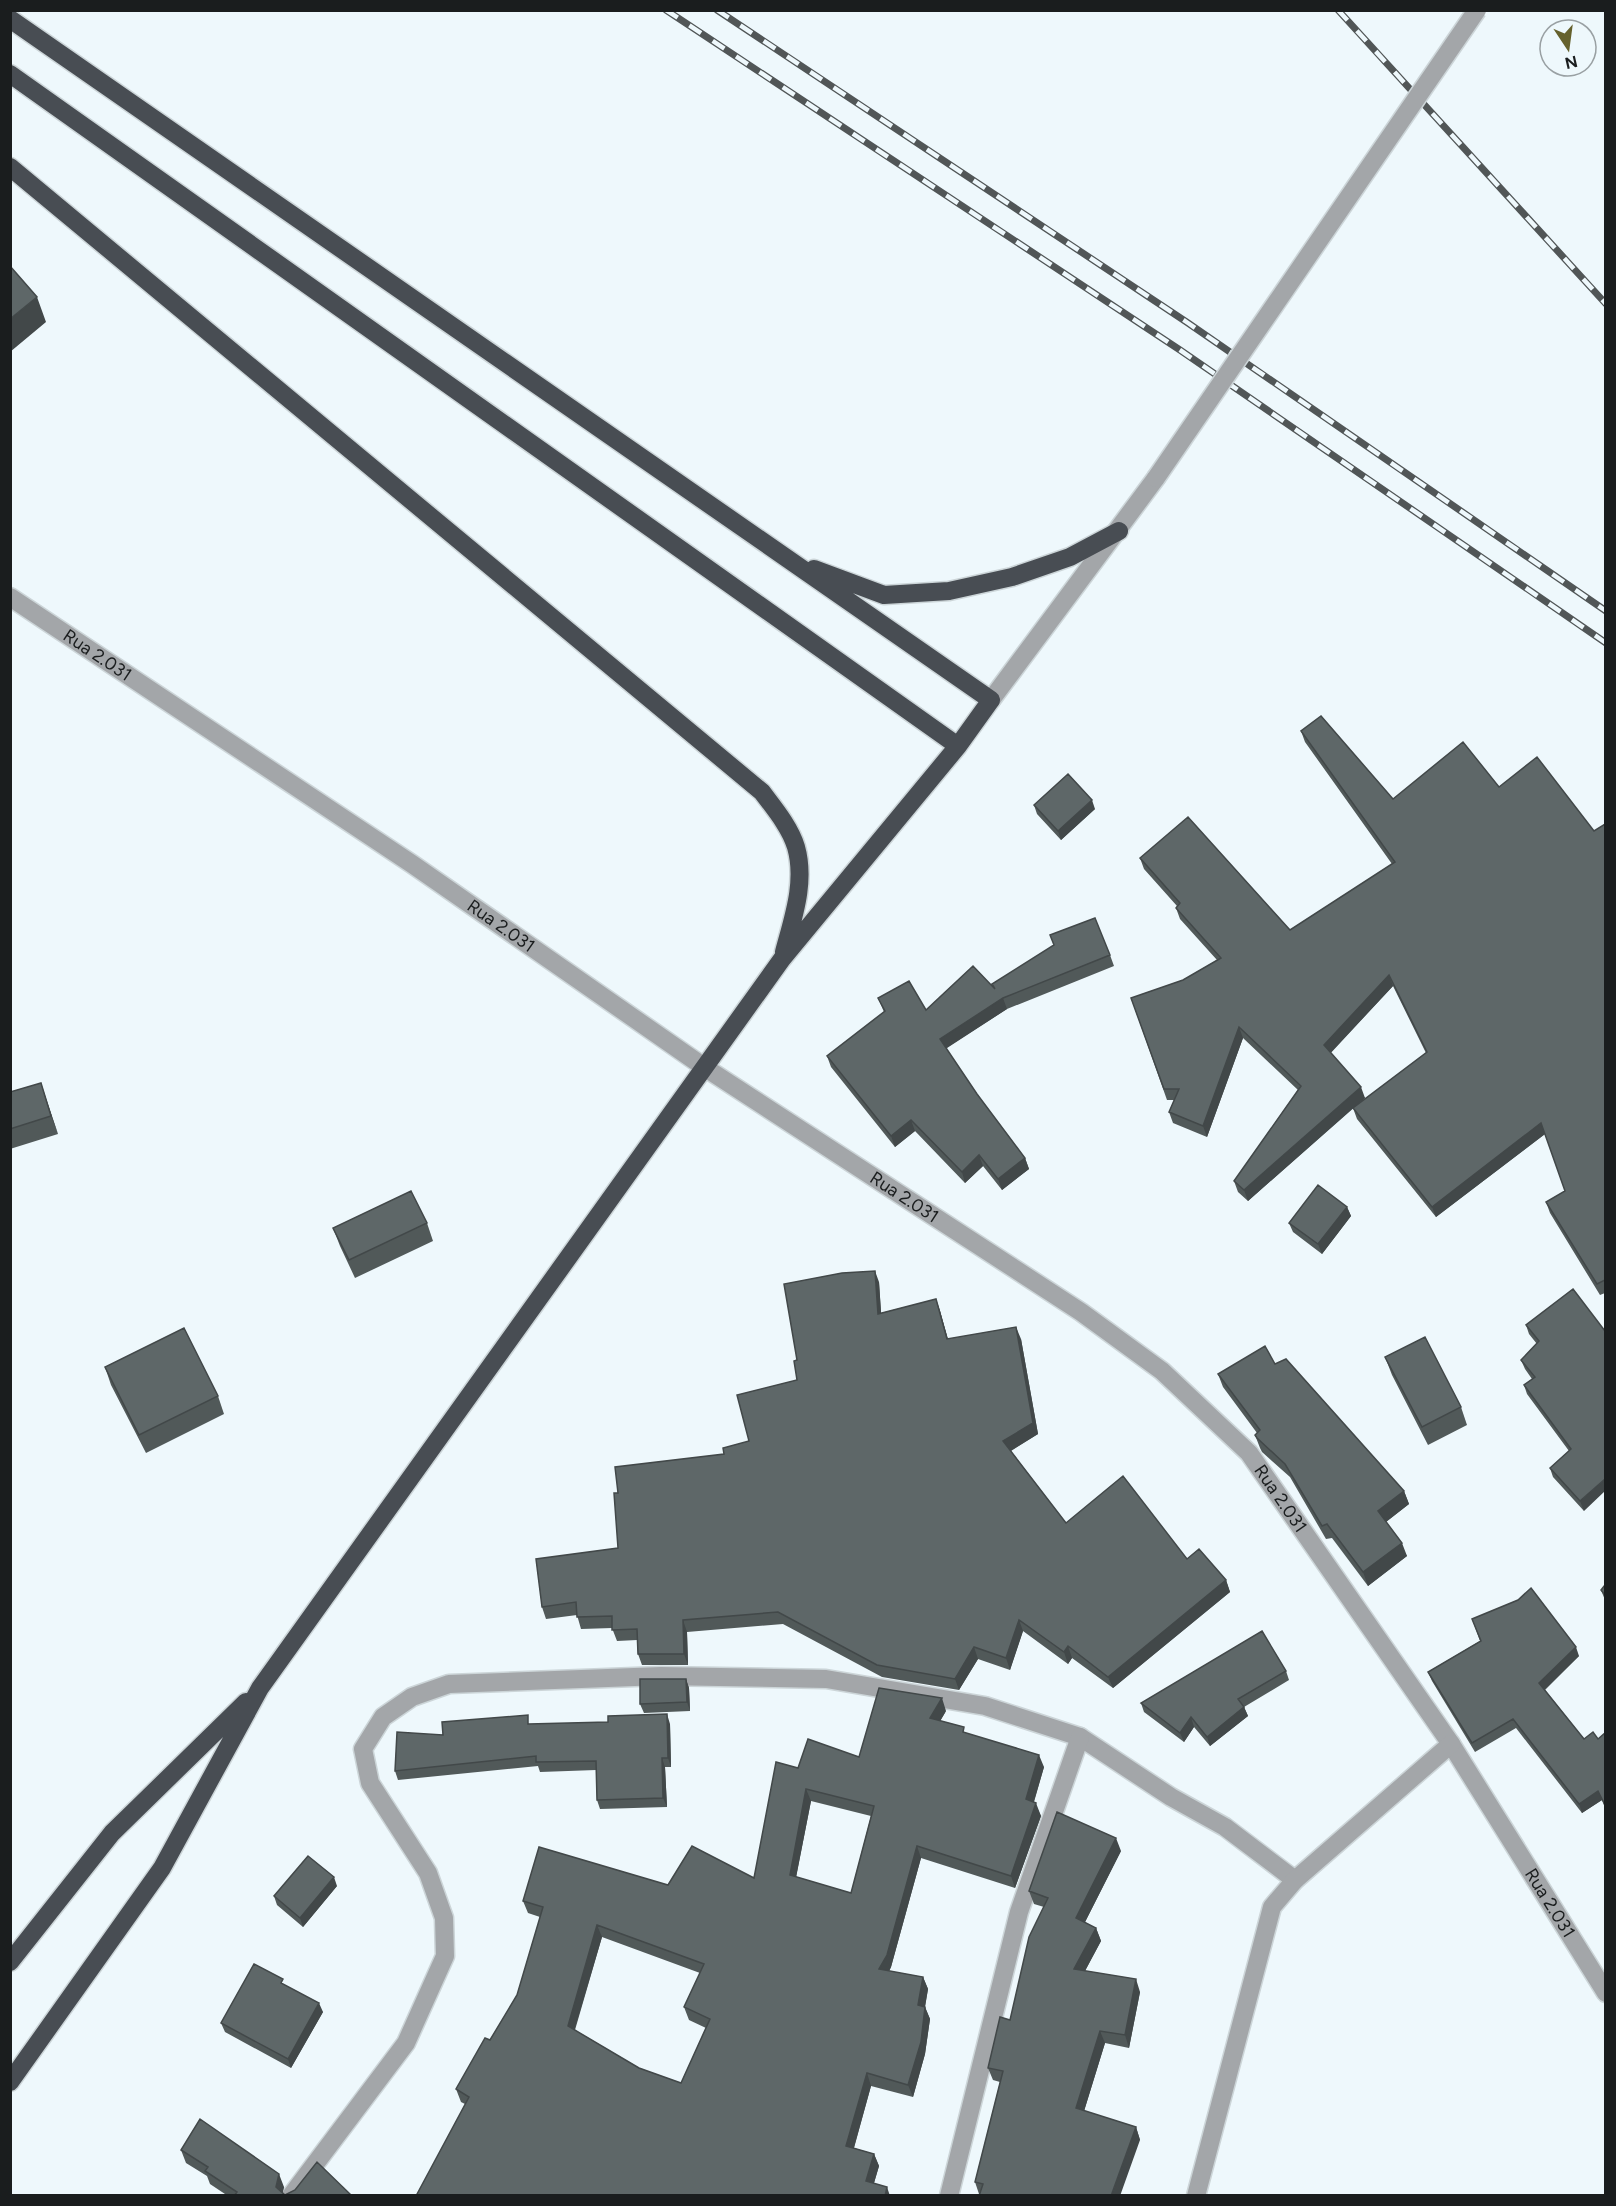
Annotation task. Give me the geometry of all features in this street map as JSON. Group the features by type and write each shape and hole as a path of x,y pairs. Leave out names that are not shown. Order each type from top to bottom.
{"highway":[{"path":"10,19 991,700 958,746 782,959 260,1688 162,1868 10,2082"},
{"path":"10,74 958,746"},
{"path":"10,167 762,792 782,819 796,847 800,896 782,959"},
{"path":"788,559 884,595 949,591 1012,577 1070,557 1119,531"},
{"path":"10,1962 112,1833 260,1688"}],"street":[{"path":"991,700 1119,531 1477,10"},
{"name":"Rua 2.031","path":"10,597 412,864 704,1067 1081,1312 1162,1371 1249,1453 1451,1744 1605,1993"},
{"path":"291,2196 406,2043 445,1956 444,1918 428,1873 370,1783 363,1749 383,1717 412,1697 449,1684 661,1676 826,1679 985,1706 1080,1737 1171,1797 1225,1827 1295,1880"},
{"path":"949,2196 1019,1912 1080,1737"},
{"path":"1196,2196 1272,1907 1295,1880 1451,1744"}],"building":[{"path":"10,266 37,297 10,319"},
{"path":"1321,716 1393,799 1463,742 1499,787 1537,757 1594,831 1605,824 1605,1280 1597,1284 1546,1202 1565,1191 1541,1123 1432,1207 1353,1108 1427,1052 1389,975 1324,1045 1361,1087 1244,1190 1234,1181 1301,1086 1239,1027 1203,1126 1169,1112 1179,1089 1164,1089 1131,998 1183,980 1221,958 1176,908 1180,903 1140,858 1188,817 1290,930 1395,862 1301,731"},
{"path":"1068,774 1092,800 1058,831 1034,805"},
{"path":"1095,918 1110,955 1003,998 940,1039 977,1094 1025,1158 998,1179 979,1155 962,1172 911,1120 891,1136 827,1056 885,1011 878,998 909,981 926,1010 973,966 995,989 992,984 1054,945 1050,935"},
{"path":"41,1083 51,1116 10,1129 10,1092"},
{"path":"1318,1185 1347,1207 1318,1244 1289,1223"},
{"path":"411,1191 427,1223 349,1260 333,1228"},
{"path":"875,1271 878,1314 936,1299 947,1339 1016,1327 1033,1423 1003,1441 1066,1523 1123,1476 1187,1559 1199,1549 1226,1580 1108,1677 1068,1646 1064,1652 1019,1620 1006,1658 974,1647 955,1679 877,1665 778,1612 683,1620 684,1654 638,1654 637,1629 612,1630 612,1616 577,1617 576,1602 542,1607 536,1559 618,1548 614,1493 618,1493 615,1467 724,1454 723,1448 749,1441 737,1395 797,1380 794,1361 797,1360 784,1284 842,1273"},
{"path":"1573,1289 1605,1331 1605,1479 1580,1501 1550,1468 1571,1449 1524,1385 1535,1377 1521,1360 1539,1341 1526,1325"},
{"path":"184,1328 218,1396 139,1435 105,1367"},
{"path":"1425,1337 1461,1407 1422,1427 1385,1357"},
{"path":"1265,1346 1275,1364 1286,1359 1404,1491 1378,1511 1402,1543 1363,1572 1327,1524 1322,1526 1285,1464 1257,1438 1255,1435 1260,1430 1218,1374"},
{"path":"1531,1588 1576,1647 1539,1683 1584,1739 1593,1732 1598,1739 1605,1733 1605,1805 1598,1791 1579,1804 1513,1719 1472,1743 1428,1672 1481,1641 1472,1619 1518,1600"},
{"path":"1262,1631 1286,1671 1238,1699 1244,1707 1207,1737 1191,1717 1180,1733 1141,1703"},
{"path":"640,1679 686,1679 687,1702 640,1704"},
{"path":"879,1688 942,1698 930,1718 964,1727 963,1732 1039,1755 1026,1799 1036,1803 1011,1876 917,1846 887,1955 879,1969 923,1977 918,2005 925,2007 921,2042 908,2085 867,2073 846,2146 874,2154 866,2181 887,2187 885,2196 416,2196 469,2097 456,2089 485,2038 490,2040 517,1995 543,1907 523,1901 539,1847 668,1885 692,1846 754,1878 776,1762 798,1768 808,1739 859,1757","holes":["806,1789 874,1806 851,1893 790,1875","597,1925 704,1964 684,2007 710,2019 681,2083 639,2068 568,2026"]},
{"path":"667,1714 668,1758 662,1758 663,1798 597,1800 596,1761 536,1762 536,1756 395,1771 397,1732 443,1735 442,1722 528,1715 528,1724 608,1722 608,1716"},
{"path":"1057,1812 1116,1838 1076,1918 1096,1928 1074,1969 1136,1979 1125,2035 1100,2031 1076,2108 1136,2127 1111,2196 979,2196 983,2184 975,2182 1003,2071 988,2068 1000,2017 1010,2020 1029,1937 1048,1898 1029,1891"},
{"path":"308,1856 334,1877 300,1918 274,1896"},
{"path":"254,1964 283,1979 281,1983 319,2003 288,2059 221,2023"},
{"path":"200,2119 279,2174 276,2187 285,2195 295,2190 317,2162 352,2196 234,2196 237,2192 205,2171 208,2167 181,2150"}],"railway":[{"path":"666,10 1180,350 1606,643"},
{"path":"717,10 1188,323 1606,611"},
{"path":"1338,10 1606,304"}]}
